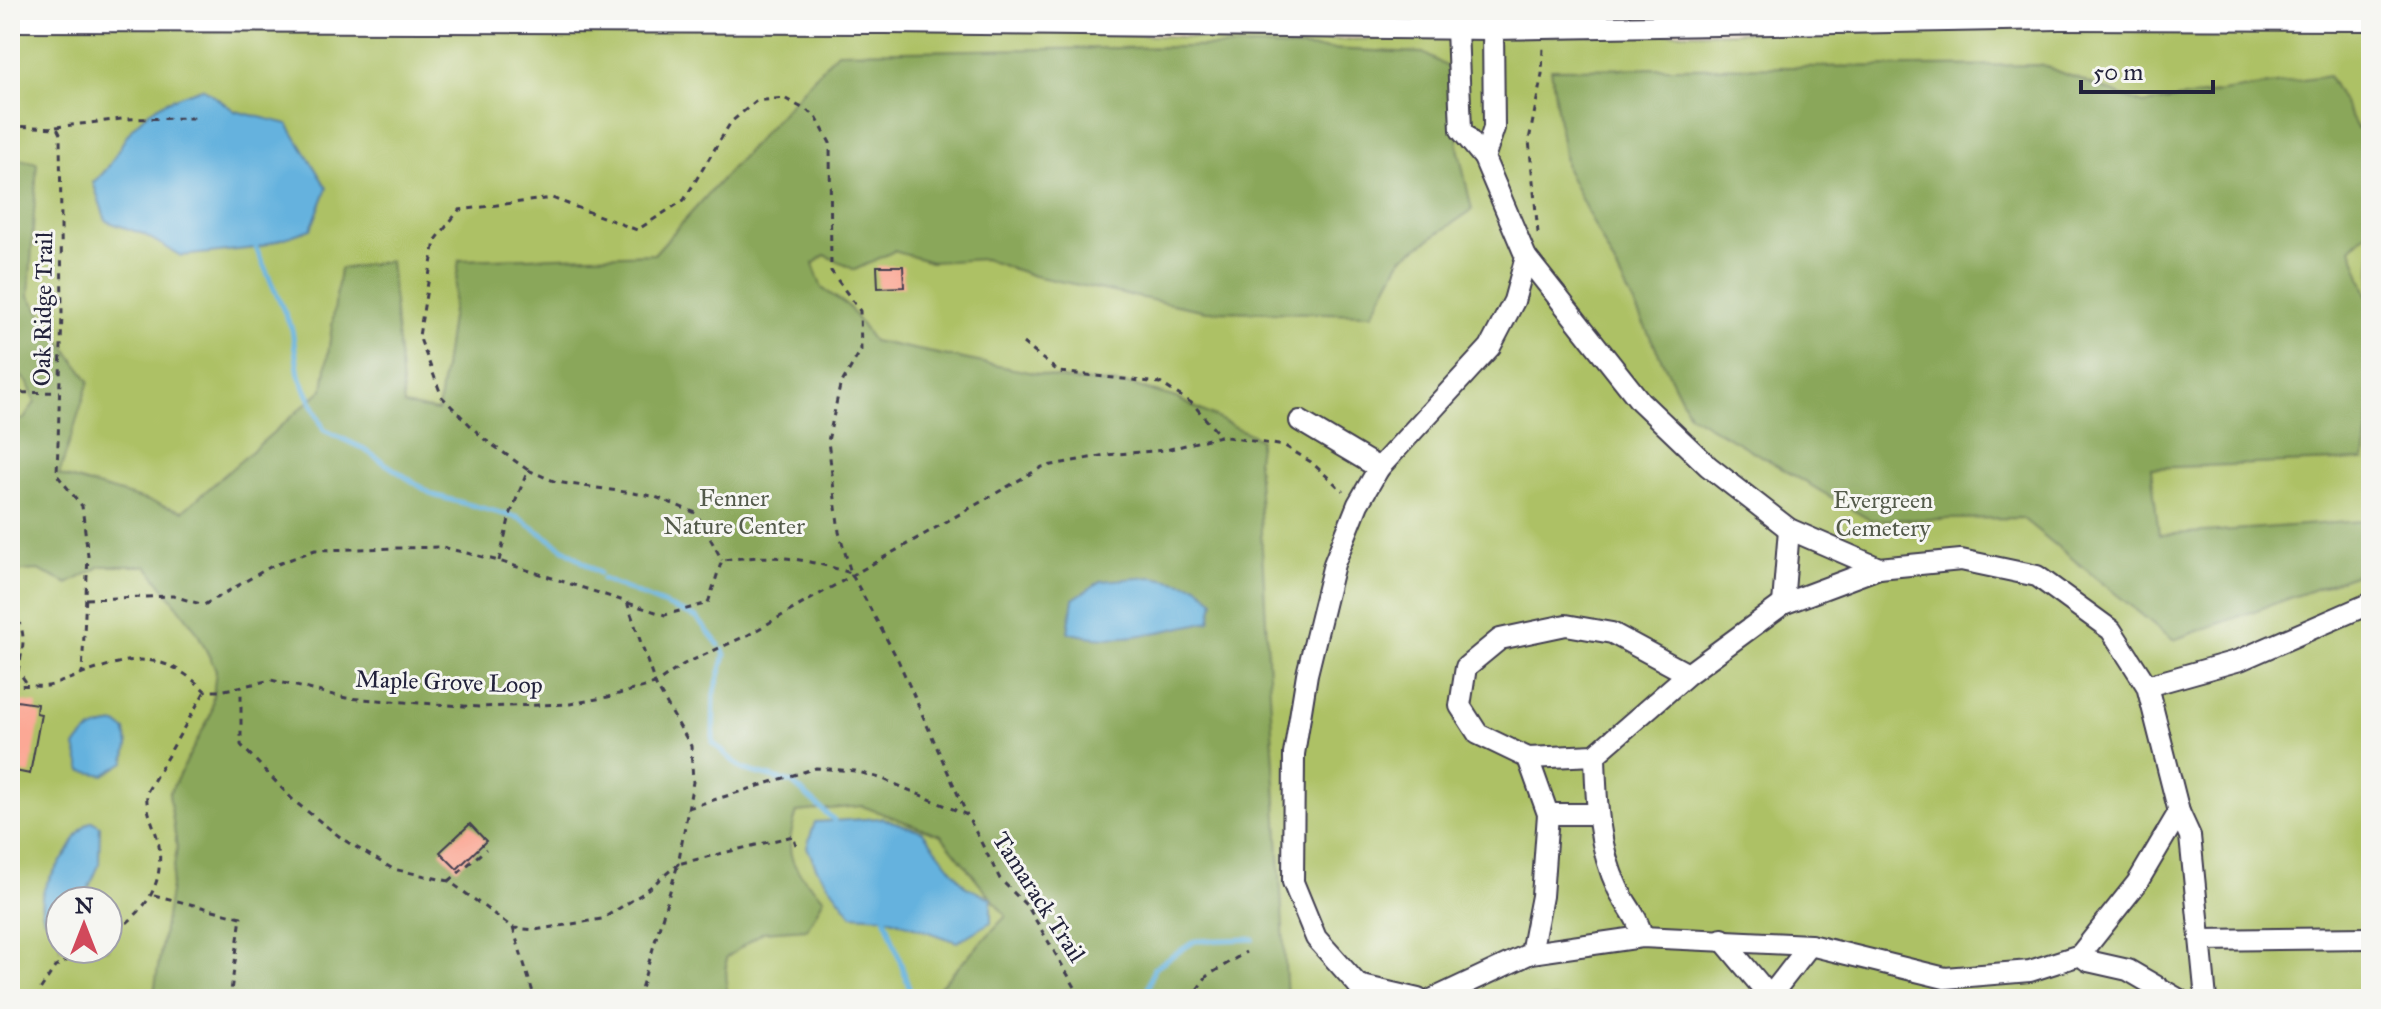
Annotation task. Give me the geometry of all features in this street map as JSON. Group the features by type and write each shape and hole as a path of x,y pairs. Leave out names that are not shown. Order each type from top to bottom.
{"street":[{"path":"10,21 374,16 886,16 1493,29 1563,19 2060,14 2360,16"},
{"path":"1457,29 1461,130 1484,158 1526,257 1640,401 1708,466 1789,529 1879,568"},
{"path":"1484,158 1494,128 1493,29"},
{"path":"1418,999 1361,992 1316,938 1293,882 1294,754 1307,674 1334,564 1358,504 1379,468 1490,347 1514,301 1526,257"},
{"path":"1300,421 1379,468"},
{"path":"1783,604 1789,529"},
{"path":"1688,674 1612,633 1566,625 1500,639 1466,667 1460,706 1478,734 1528,758 1595,755 1688,674 1783,604 1879,568 1961,560 2037,576 2111,630 2147,686 2179,812 2190,836 2206,999"},
{"path":"2147,686 2240,660 2371,603"},
{"path":"1595,755 1596,814 1618,888 1639,917 1642,937"},
{"path":"1528,758 1548,814 1542,896 1531,953"},
{"path":"1433,999 1531,953 1642,937 1810,945 1945,978 2030,971 2080,955 2137,883 2179,812"},
{"path":"1548,814 1596,814"},
{"path":"2201,940 2371,938"},
{"path":"1722,939 1772,997 1810,945"},
{"path":"2080,955 2088,961 2128,970 2178,999"}],"path":[{"path":"1526,257 1538,234 1529,140 1542,74 1543,45"},
{"path":"86,599 173,596 204,605 270,567 315,550 442,547 499,561 665,615 708,603 722,560 696,513 653,496 556,482 528,470 484,439 442,397 419,336 435,241 459,210 552,198 637,230 684,200 731,122 756,101 784,98 815,115 830,143 831,271 860,311 861,350 840,386 828,441 839,532 851,573 898,660 967,815"},
{"path":"10,126 56,127 122,119 193,118 193,124"},
{"name":"Oak Ridge Trail","path":"56,127 60,134 62,163 57,475 82,506 88,556 82,673"},
{"path":"1023,343 1059,372 1160,383 1193,404 1220,436"},
{"path":"10,393 59,392"},
{"path":"655,684 684,664 748,635 839,584 851,573 1042,467 1105,455 1166,450 1220,436 1285,446 1311,462 1358,504"},
{"path":"499,561 510,515 528,470"},
{"path":"722,560 772,554 851,573"},
{"path":"627,602 655,684 691,746 693,782 678,864 638,999"},
{"path":"10,610 22,625 25,636 18,671 26,682"},
{"path":"10,688 26,682 47,687 130,658 163,661 192,677 205,691 147,792 145,810 159,846 154,895 124,926"},
{"name":"Maple Grove Loop","path":"205,691 271,680 346,698 479,707 570,704 655,684"},
{"path":"241,686 241,745 294,801 344,840 393,869 449,881 513,928 558,928 602,919 642,894 678,864 793,836 796,845"},
{"name":"Tamarack Trail","path":"688,808 816,768 855,771 883,779 967,815 1000,879 1028,907 1082,999"},
{"path":"449,881 486,849"},
{"path":"154,895 241,917 230,999"},
{"path":"513,928 519,956 535,999"},
{"path":"1190,999 1207,976 1246,952"},
{"path":"34,999 59,965"}],"green space":[{"name":"Evergreen Cemetery","path":"2371,20 2371,999 10,999 10,23 885,23 1269,41"},
{"name":"Fenner Nature Center","path":"1256,46 1423,53 1455,71 1458,147 1472,210 1402,258 1372,314 1206,311 1034,276 984,259 931,262 894,251 855,270 825,255 813,264 822,288 848,306 873,341 1069,380 1132,385 1176,398 1260,439 1257,459 1287,999 928,999 1006,916 941,835 862,806 797,812 790,840 792,860 804,878 824,898 807,929 763,932 726,958 727,999 153,999 177,848 169,794 211,714 216,670 196,630 147,566 101,566 68,584 38,570 10,572 10,421 24,419 35,402 28,383 10,366 10,157 37,163 29,296 89,381 59,475 183,511 323,389 340,269 390,261 404,405 438,411 459,260 654,254 837,52"},
{"name":"Evergreen Cemetery","path":"2042,65 2143,104 2329,76 2357,128 2371,129 2371,228 2351,248 2371,306 2371,406 2364,460 2151,468 2159,535 2363,521 2371,535 2371,569 2173,640 2022,518 1870,520 1689,414 1566,169 1551,69"}],"water":[{"path":"203,88 235,111 288,124 327,188 311,229 256,248 181,256 143,234 106,221 93,182 108,167 134,127 150,111 169,100"},
{"path":"1153,577 1198,586 1214,601 1210,621 1157,633 1121,637 1103,638 1068,632 1073,599 1101,581"},
{"path":"117,724 126,731 128,746 125,762 104,775 82,771 75,747 79,741 92,730"},
{"path":"882,818 922,831 966,887 991,898 991,922 957,942 885,917 852,915 817,869 807,847 815,822"},
{"path":"92,821 100,826 99,865 90,885 46,885 80,832"},
{"path":"44,890 44,919 42,909"}],"building":[{"path":"877,266 903,266 904,287 878,288"},
{"path":"10,700 37,704 36,713 41,714 30,774 10,770"},
{"path":"470,824 486,841 457,869 440,852"}],"waterway":[{"path":"256,248 292,329 299,375 324,430 362,448 433,495 519,518 599,573"},
{"path":"602,579 697,618 719,645"},
{"path":"723,650 725,655 714,694 713,743 742,769 792,783 834,820"},
{"path":"885,917 913,999"},
{"path":"1145,999 1154,968 1195,941 1253,939"}]}
